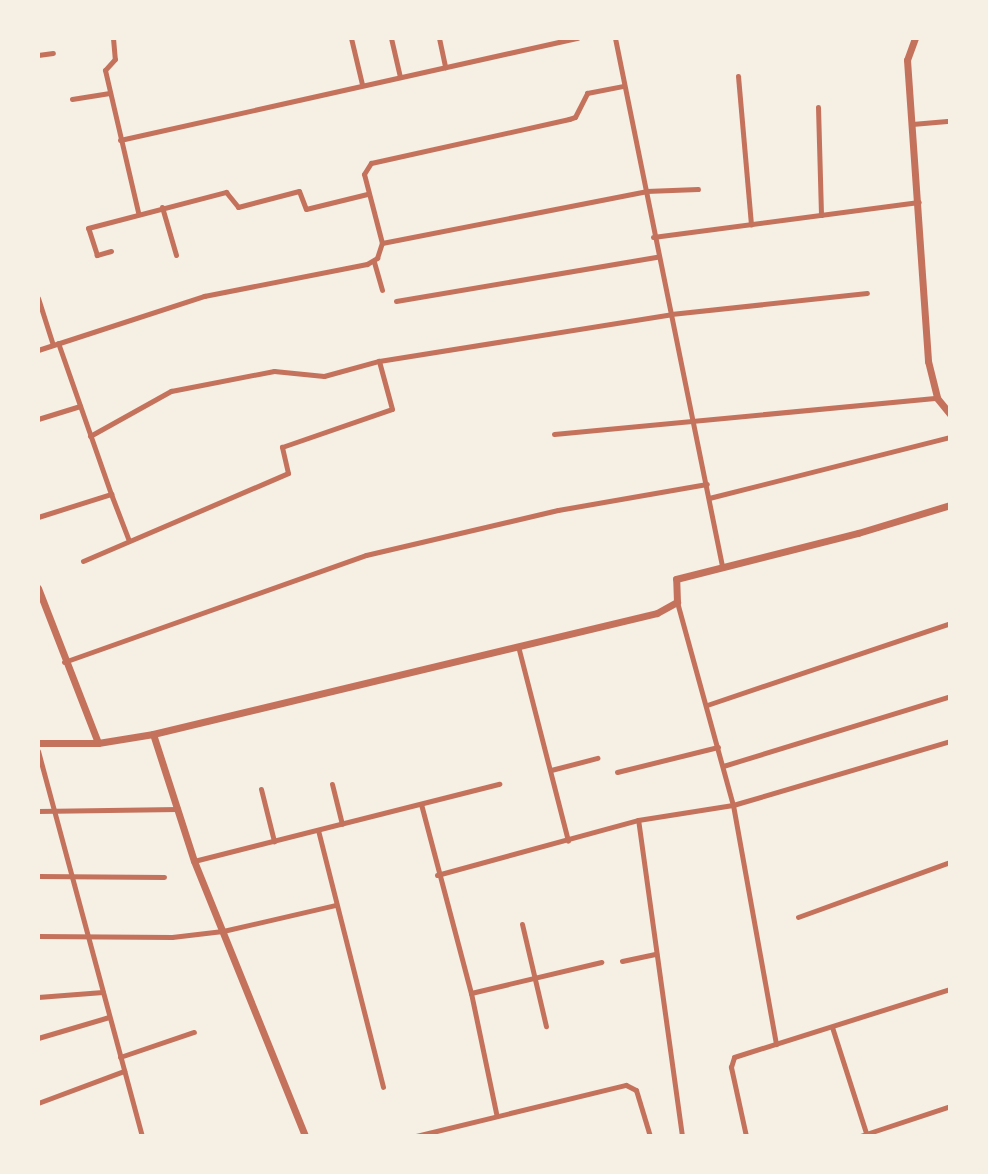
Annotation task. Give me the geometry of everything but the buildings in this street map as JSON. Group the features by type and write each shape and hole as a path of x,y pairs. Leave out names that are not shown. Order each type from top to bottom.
{"street":[{"path":"113,38 115,59 105,70 138,212"},
{"path":"351,38 362,84"},
{"path":"391,38 400,76"},
{"path":"439,38 445,67"},
{"path":"120,140 578,38"},
{"path":"615,38 622,86 671,314 690,424 707,484 722,566"},
{"path":"915,38 906,60 919,202 928,361 937,398 950,414"},
{"path":"38,55 53,53"},
{"path":"738,76 751,224"},
{"path":"382,290 374,261 382,243 367,194 364,174 371,163 569,119 575,117 587,93 622,86"},
{"path":"72,99 110,93"},
{"path":"818,107 821,215"},
{"path":"912,124 950,121"},
{"path":"382,243 646,191 698,189"},
{"path":"111,251 95,253 87,230 93,225 163,206 226,192 240,206 299,191 308,209 367,194"},
{"path":"653,237 919,202"},
{"path":"163,206 176,255"},
{"path":"396,301 657,257"},
{"path":"38,349 205,296 374,261"},
{"path":"90,436 171,391 274,371 324,376 379,361 671,314 867,293"},
{"path":"38,298 129,541"},
{"path":"83,561 288,472 282,447 392,408 379,361"},
{"path":"554,434 690,424 937,398"},
{"path":"38,419 80,406"},
{"path":"709,498 950,437"},
{"path":"64,663 366,555 558,510 707,484"},
{"path":"38,517 111,494"},
{"path":"776,1044 733,805 677,602 676,579 858,533 950,505"},
{"path":"39,588 64,663 98,743"},
{"path":"38,743 98,743 153,734 657,613 677,602"},
{"path":"707,705 950,623"},
{"path":"518,646 568,841"},
{"path":"723,765 950,696"},
{"path":"153,734 194,861 305,1136"},
{"path":"438,875 638,820 733,805 950,741"},
{"path":"617,772 719,747"},
{"path":"38,751 142,1136"},
{"path":"551,770 597,758"},
{"path":"332,784 342,824"},
{"path":"194,861 499,784"},
{"path":"261,789 274,841"},
{"path":"421,804 471,992 496,1113"},
{"path":"38,811 55,813 178,809"},
{"path":"638,820 682,1136"},
{"path":"318,830 383,1087"},
{"path":"798,916 950,862"},
{"path":"38,876 164,877"},
{"path":"38,936 172,937 223,931 336,905"},
{"path":"522,924 546,1026"},
{"path":"622,961 656,954"},
{"path":"471,992 601,962"},
{"path":"746,1136 731,1068 734,1057 950,989"},
{"path":"38,997 103,992"},
{"path":"38,1038 109,1017"},
{"path":"832,1027 864,1135 950,1106"},
{"path":"120,1057 194,1032"},
{"path":"38,1103 124,1071"},
{"path":"416,1136 496,1113 626,1085 636,1090 650,1136"}]}
